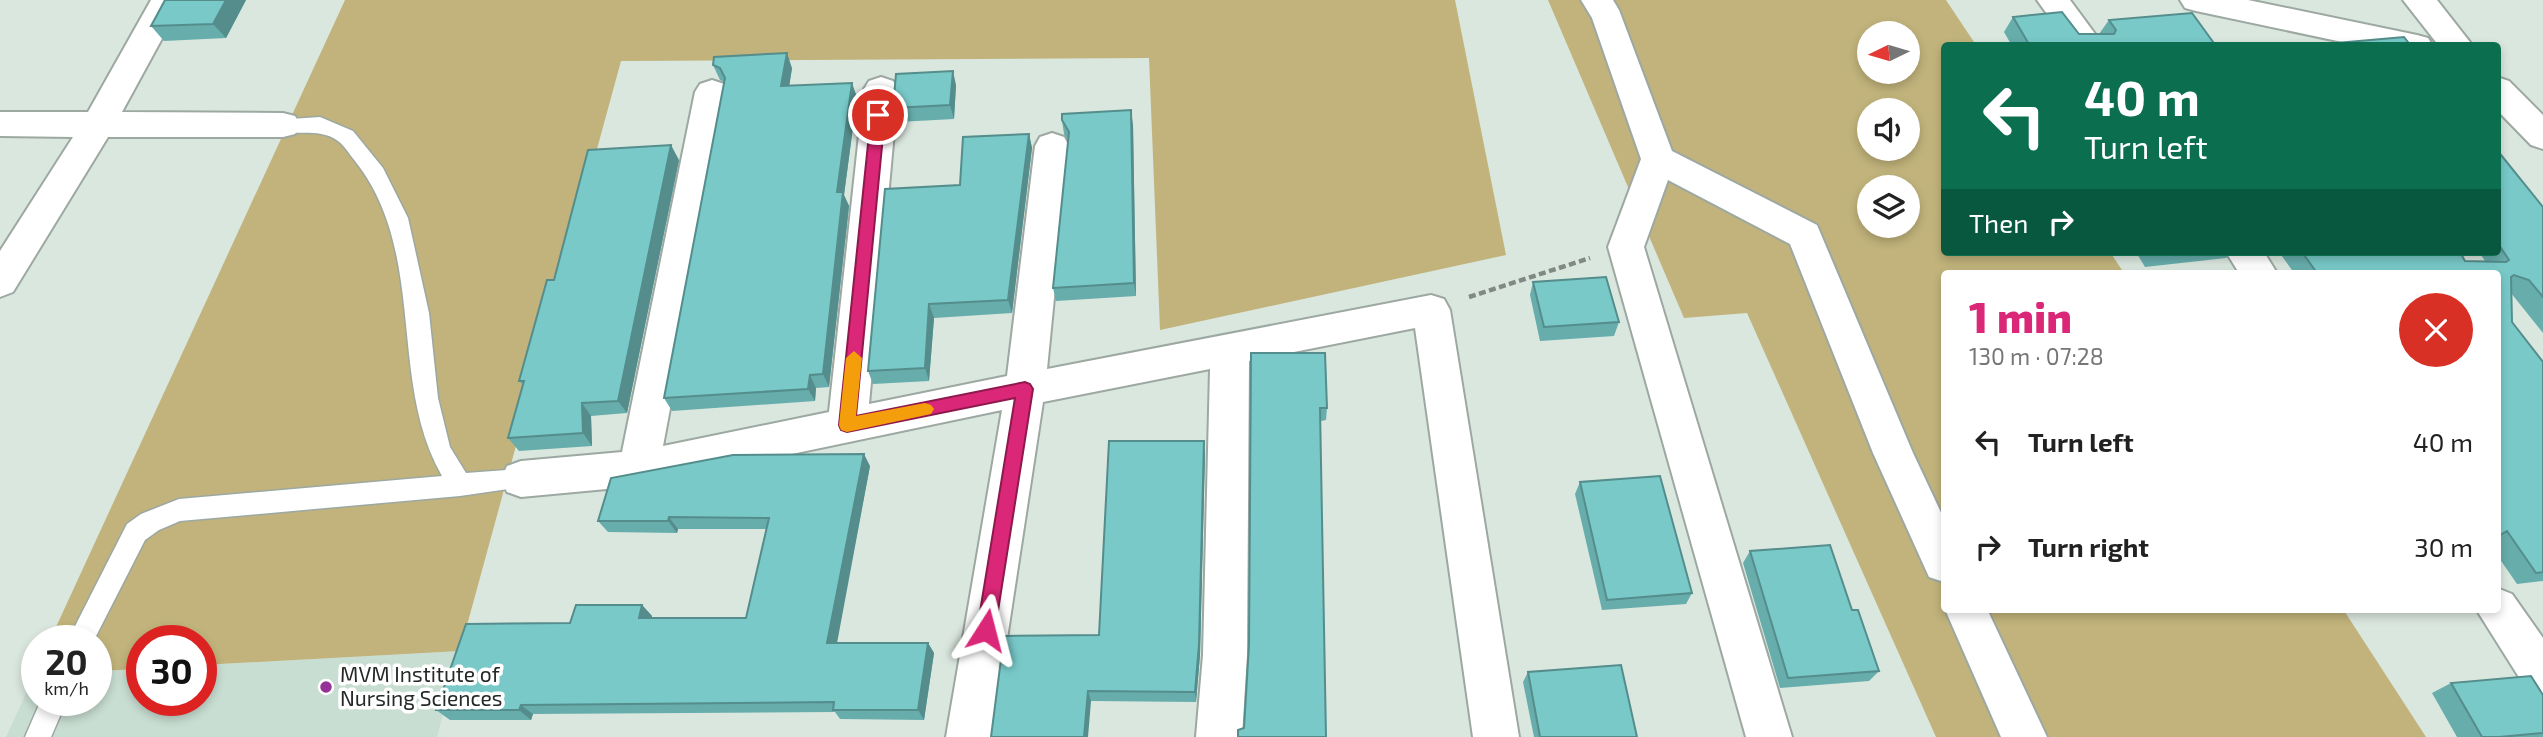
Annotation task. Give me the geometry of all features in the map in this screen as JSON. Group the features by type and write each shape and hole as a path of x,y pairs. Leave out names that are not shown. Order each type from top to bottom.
{"street":[{"path":"0,282 97,126 167,0"},
{"path":"1597,0 1608,18 1658,159 1626,247 1769,737"},
{"path":"2053,0 2085,42"},
{"path":"2196,0 2399,42"},
{"path":"2420,0 2454,42"},
{"path":"2273,14 2294,42"},
{"path":"847,425 881,89"},
{"path":"639,468 712,92"},
{"path":"2501,93 2543,136"},
{"path":"0,124 283,125"},
{"path":"969,737 1025,389 1052,146"},
{"path":"1658,159 1804,235 1894,453 1941,556"},
{"path":"522,479 639,468 1431,310 1496,737"},
{"path":"1219,737 1225,655 1230,349"},
{"path":"1967,613 2024,737"},
{"path":"2500,613 2543,675"}],"lane":[{"path":"283,125 320,124 345,136 376,173 397,218 410,269 418,313 426,398 439,449 460,485"},
{"path":"89,625 136,532 150,522 179,510 522,479"},
{"path":"38,737 47,716"}],"path":[{"path":"1431,310 1626,247"}],"shaded area":[{"path":"345,0 1455,0 1506,255 1160,330 1149,58 621,61 460,651 217,664 217,625 126,625 126,670 112,670 112,625 57,625"},
{"path":"1548,0 1946,0 1974,42 1941,42 1941,256 2113,256 2122,270 1941,270 1941,613 2346,613 2426,737 1936,737 1747,313 1684,318"},
{"name":"MVM Institute of Nursing Sciences","path":"460,651 437,737 6,737 21,704 21,716 112,716 112,670 126,670 126,716 217,716 217,664"}],"building":[{"path":"165,0 226,0 213,24 151,26"},
{"path":"2062,12 2079,34 2114,34 2116,30 2109,20 2192,13 2213,42 2028,42 2013,17"},
{"path":"2404,37 2408,42 2347,42"},
{"path":"787,53 781,86 852,83 837,192 843,192 823,374 810,375 808,389 664,398 725,78 720,68 713,65 714,57"},
{"path":"953,71 950,105 893,108 896,74"},
{"path":"1131,110 1134,283 1053,288 1069,132 1062,120 1062,114"},
{"path":"1029,134 1008,300 929,304 925,368 868,371 885,189 960,185 963,137"},
{"path":"671,145 618,401 582,403 583,433 508,438 524,381 519,381 547,280 554,280 588,150"},
{"path":"2501,155 2543,207 2543,297 2529,280 2514,275 2511,277 2512,322 2543,362 2543,572 2536,573 2507,531 2501,535 2501,270 2315,270 2305,256 2462,256 2465,261 2509,260 2501,248"},
{"path":"1606,277 1619,322 1544,327 1533,282"},
{"path":"1251,353 1325,353 1327,408 1320,408 1326,737 1238,737 1238,730 1244,728 1249,645"},
{"path":"1109,441 1204,441 1199,644 1195,692 1088,691 1084,737 991,737 1004,636 1099,635"},
{"path":"864,454 827,643 928,643 918,710 833,710 834,702 521,705 519,710 436,710 466,624 570,623 576,605 642,605 639,618 746,618 769,518 669,517 668,521 598,521 611,478 733,455"},
{"path":"1660,476 1692,593 1607,600 1580,482"},
{"path":"1830,545 1852,610 1858,610 1879,671 1788,678 1750,551"},
{"path":"1621,665 1637,737 1540,737 1528,672"},
{"path":"2531,676 2543,695 2543,733 2482,737 2451,683"}],"slow traffic":[{"path":"854,358 847,425 925,409"}],"place":[{"name":"MVM Institute of Nursing Sciences","path":"326,687"}],"route":[{"path":"878,115 847,425 1025,389 986,630"}]}
